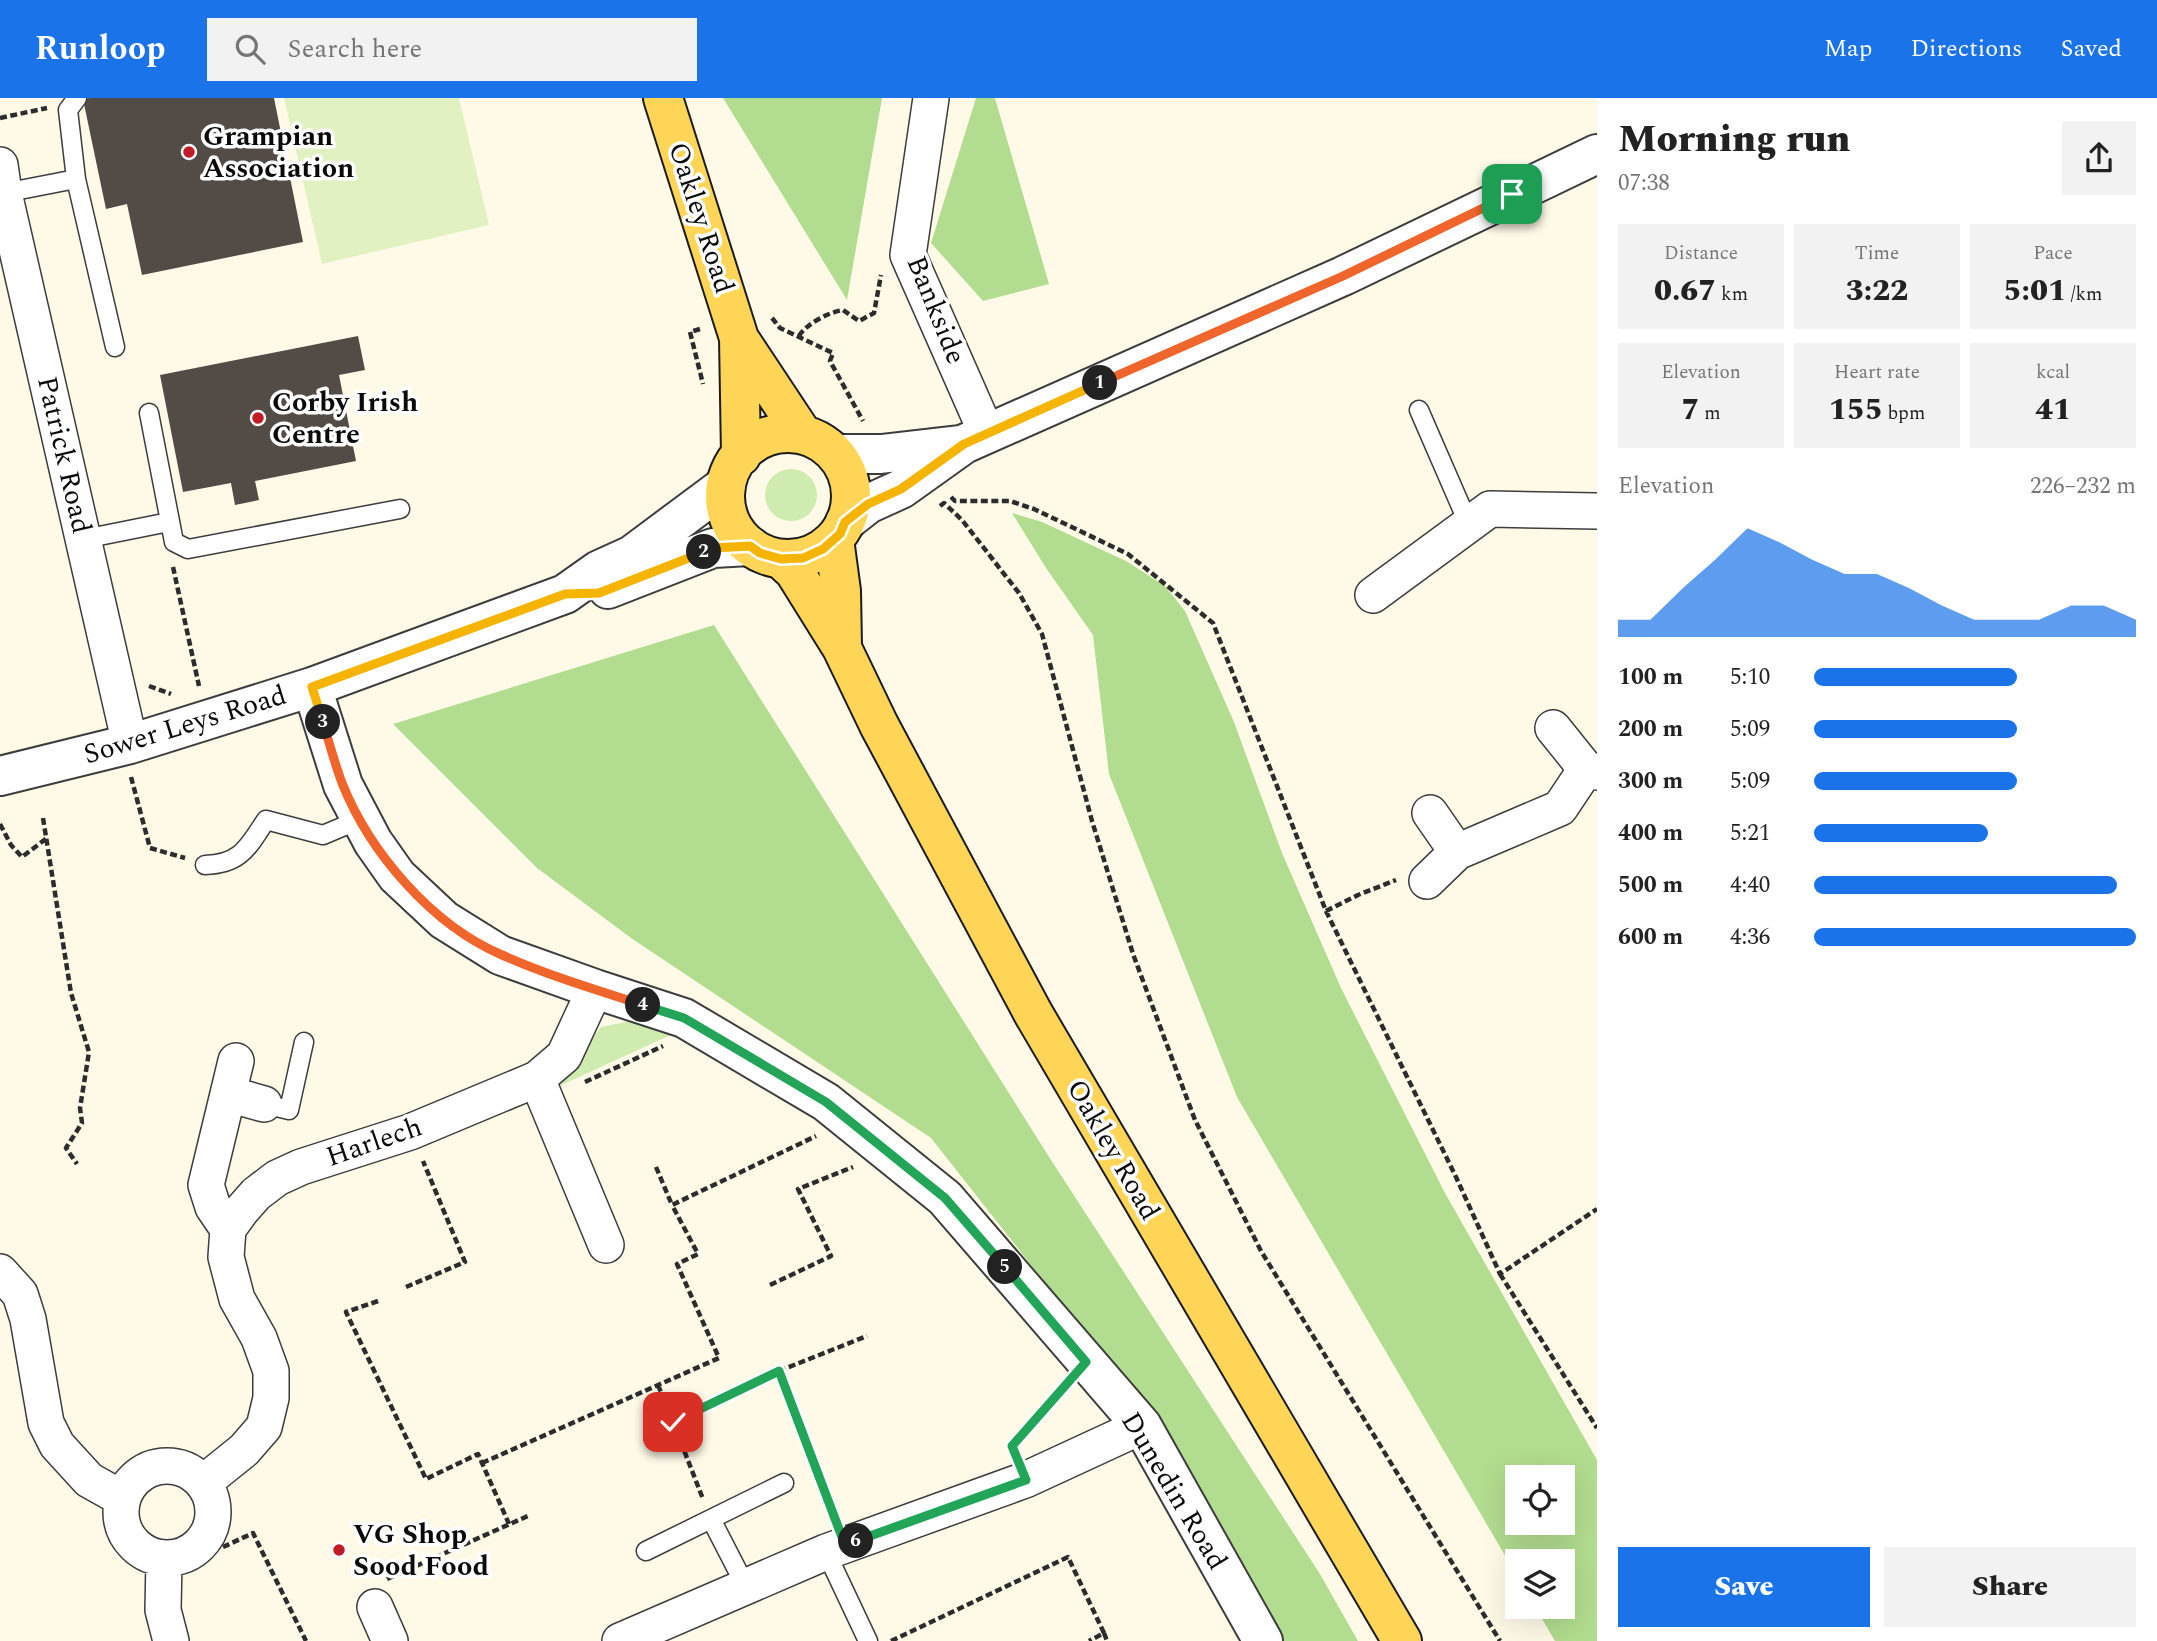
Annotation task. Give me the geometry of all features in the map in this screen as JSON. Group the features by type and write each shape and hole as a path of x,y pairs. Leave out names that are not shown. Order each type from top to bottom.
{"main road":[{"name":"Oakley Road","path":"663,98 739,338 803,435 826,445 836,454 846,470 852,492 850,514 840,530 842,648"},
{"name":"Oakley Road","path":"739,338 733,470 726,507 733,528 742,540 794,571 842,648 879,725 1033,1013 1402,1641"},
{"path":"733,470 748,447 763,438 785,433 803,435"},
{"path":"765,552 803,558 823,549 840,530"}],"street":[{"name":"Bankside","path":"931,98 908,255 976,439"},
{"path":"840,530 868,504 901,489 976,439 1343,276 1597,154"},
{"name":"Patrick Road","path":"2,179 122,708 131,761"},
{"path":"836,454 881,454 976,439"},
{"name":"Sower Leys Road","path":"0,776 131,761 312,687 565,594 599,570 632,555 733,470"},
{"path":"1373,595 1490,509 1597,511"},
{"name":"Sower Leys Road","path":"565,594 599,593 713,548 765,552"},
{"name":"Dunedin Road","path":"312,687 343,785 373,842 397,876 444,920 500,955 684,1018 826,1102 945,1198 1142,1426 1263,1641"},
{"path":"1427,881 1457,852 1560,808 1591,771 1553,728"},
{"path":"1430,813 1457,852"},
{"name":"Harlech","path":"228,1229 256,1194 277,1178 301,1167 542,1090 564,1056 595,989"},
{"path":"203,1483 244,1450 264,1426 271,1398 271,1371 259,1338 237,1298 230,1276 226,1257 228,1229 213,1207 206,1185 236,1061"},
{"path":"542,1090 608,1224"},
{"path":"228,1094 264,1104"},
{"path":"0,1272 20,1294 28,1320 46,1423 57,1445 89,1480 123,1499"},
{"path":"622,1641 835,1548 1026,1480 1142,1426"},
{"path":"166,1466 180,1468 203,1483 211,1497 214,1511 211,1527 194,1550 180,1557 164,1559 151,1556 129,1539 121,1513 123,1499 129,1486 139,1475 166,1466"},
{"path":"164,1559 163,1610 171,1641"},
{"path":"374,1607 390,1641"}],"lane":[{"path":"72,104 76,179 115,347"},
{"path":"2,179 76,179"},
{"path":"1419,410 1469,525"},
{"path":"149,413 174,542 188,549 400,509"},
{"path":"84,540 169,522"},
{"path":"205,865 223,864 244,851 266,820 323,835 361,818"},
{"path":"264,1104 289,1111 304,1042"},
{"path":"646,1551 784,1483"},
{"path":"711,1519 746,1587"},
{"path":"835,1548 868,1641"}],"path":[{"path":"0,118 72,104"},
{"path":"799,336 802,330 834,311 843,310 859,321 874,313 882,271"},
{"path":"769,312 780,328 833,353 830,361 865,425"},
{"path":"690,332 704,386"},
{"path":"950,497 955,501 1010,501 1034,509 1128,554 1213,623 1326,911 1456,1177 1500,1274 1597,1428"},
{"path":"936,508 944,503 962,520 1019,593 1042,634 1092,821 1129,941 1195,1120 1261,1251 1500,1641"},
{"path":"178,544 172,559 199,686"},
{"path":"190,688 210,682"},
{"path":"122,708 180,691"},
{"path":"131,761 150,848 205,865"},
{"path":"43,818 71,993 89,1052 80,1108 82,1123 66,1148 77,1164"},
{"path":"0,824 11,845 22,857 47,838"},
{"path":"1326,911 1406,876 1427,881"},
{"path":"542,1090 676,1041 696,1026"},
{"path":"672,1205 828,1130"},
{"path":"406,1287 465,1262 410,1132"},
{"path":"770,1285 831,1256 798,1189 889,1153"},
{"path":"482,1463 719,1358 677,1264 698,1254 672,1205 656,1167"},
{"path":"1500,1274 1597,1209"},
{"path":"378,1301 346,1312 426,1479 478,1454 509,1524"},
{"path":"673,1422 779,1371 867,1336"},
{"path":"1026,1480 1012,1446 1086,1362"},
{"path":"779,1371 835,1548"},
{"path":"659,1385 711,1519"},
{"path":"374,1607 376,1584 530,1515"},
{"path":"204,1540 221,1548 253,1533 306,1641"},
{"path":"891,1641 1068,1557 1107,1641"},
{"path":"1089,1641 1104,1633"}],"green space":[{"path":"284,98 459,98 489,225 322,264"},
{"path":"723,98 882,98 847,300"},
{"path":"976,98 995,98 1049,284 983,301 931,243"},
{"path":"791,469 810,476 817,495 810,514 791,521 772,514 765,495 772,476"},
{"path":"1012,513 1042,522 1126,561 1165,586 1185,611 1234,722 1282,853 1341,988 1445,1193 1597,1460 1597,1641 1555,1641 1542,1619 1575,1619 1575,1549 1505,1549 1505,1555 1237,1097 1109,774 1093,635"},
{"path":"714,625 1051,1160 1320,1574 1358,1641 1278,1641 1149,1415 931,1138 631,938 537,868 393,724"},
{"path":"640,1019 673,1034 557,1087 582,1060 591,1040 601,1027"}],"building":[{"name":"Grampian Association","path":"274,98 303,242 142,275 127,204 106,209 83,99"},
{"name":"Corby Irish Centre","path":"358,336 365,370 339,375 356,461 255,481 259,500 235,505 231,483 183,492 160,375"}],"place":[{"name":"Grampian Association","path":"189,152"},
{"name":"Corby Irish Centre","path":"258,418"},
{"name":"VG Shop Sood Food","path":"339,1550"}],"route":[{"path":"673,1422 779,1371 845,1545 1026,1480 1012,1446 1086,1362 945,1198 826,1102 684,1018 500,955 444,920 397,876 373,842 343,785 312,687 565,594 599,593 713,548 750,546 760,553 781,559 803,558 823,549 840,534 845,522 868,504 901,489 964,444 1343,276 1512,194"}]}
